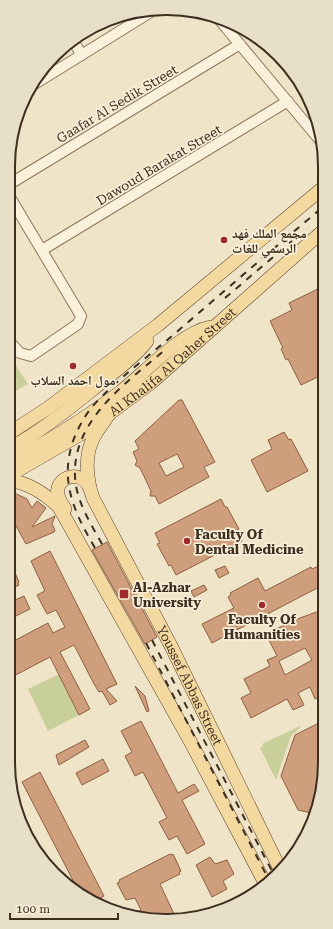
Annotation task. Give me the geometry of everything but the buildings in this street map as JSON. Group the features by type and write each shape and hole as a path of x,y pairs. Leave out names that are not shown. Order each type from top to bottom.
{"main road":[{"path":"15,429 48,408 158,325 318,192"},
{"name":"Al Khalifa Al Qaher Street","path":"15,472 64,444 109,414 152,382 318,235"},
{"path":"15,445 56,419 128,361 145,344 158,325"},
{"path":"15,458 60,434 91,413 137,379 186,338 200,330 216,325"},
{"name":"Youssef Abbas Street","path":"109,414 92,440 88,470 90,490 97,507 171,646 278,865"},
{"path":"72,529 70,519 58,497 59,486 66,478 77,477 84,480 90,490"},
{"name":"Youssef Abbas Street","path":"15,482 34,487 59,507 186,732 264,878"}],"street":[{"path":"43,79 143,17"},
{"path":"226,28 314,133"},
{"name":"Gaafar Al Sedik Street","path":"15,181 240,44"},
{"path":"76,45 82,55"},
{"name":"Dawoud Barakat Street","path":"42,250 288,101"},
{"path":"15,206 79,311 81,319 78,324 35,355 28,356 15,349"}],"green space":[{"path":"15,364 28,384 15,391"},
{"path":"59,674 79,715 48,731 28,689"},
{"path":"300,726 300,728 291,736 276,780 260,748 263,746 262,744"}],"railway":[{"path":"95,548 77,513 68,478 68,465 71,446 78,429 91,408 120,379 318,211"},
{"path":"225,298 292,241"},
{"path":"102,544 83,509 76,486 75,464 80,443 89,425 102,407 133,376 166,349"},
{"path":"152,640 272,871"},
{"path":"146,643 267,876"}],"place":[{"name":"مجمع الملك فهد الرسمي للغات","path":"224,240"},
{"name":"مول احمد السلاب","path":"73,366"},
{"name":"Faculty Of Dental Medicine","path":"187,541"},
{"name":"Al-Azhar University","path":"124,594"},
{"name":"Faculty Of Humanities","path":"262,605"}]}
